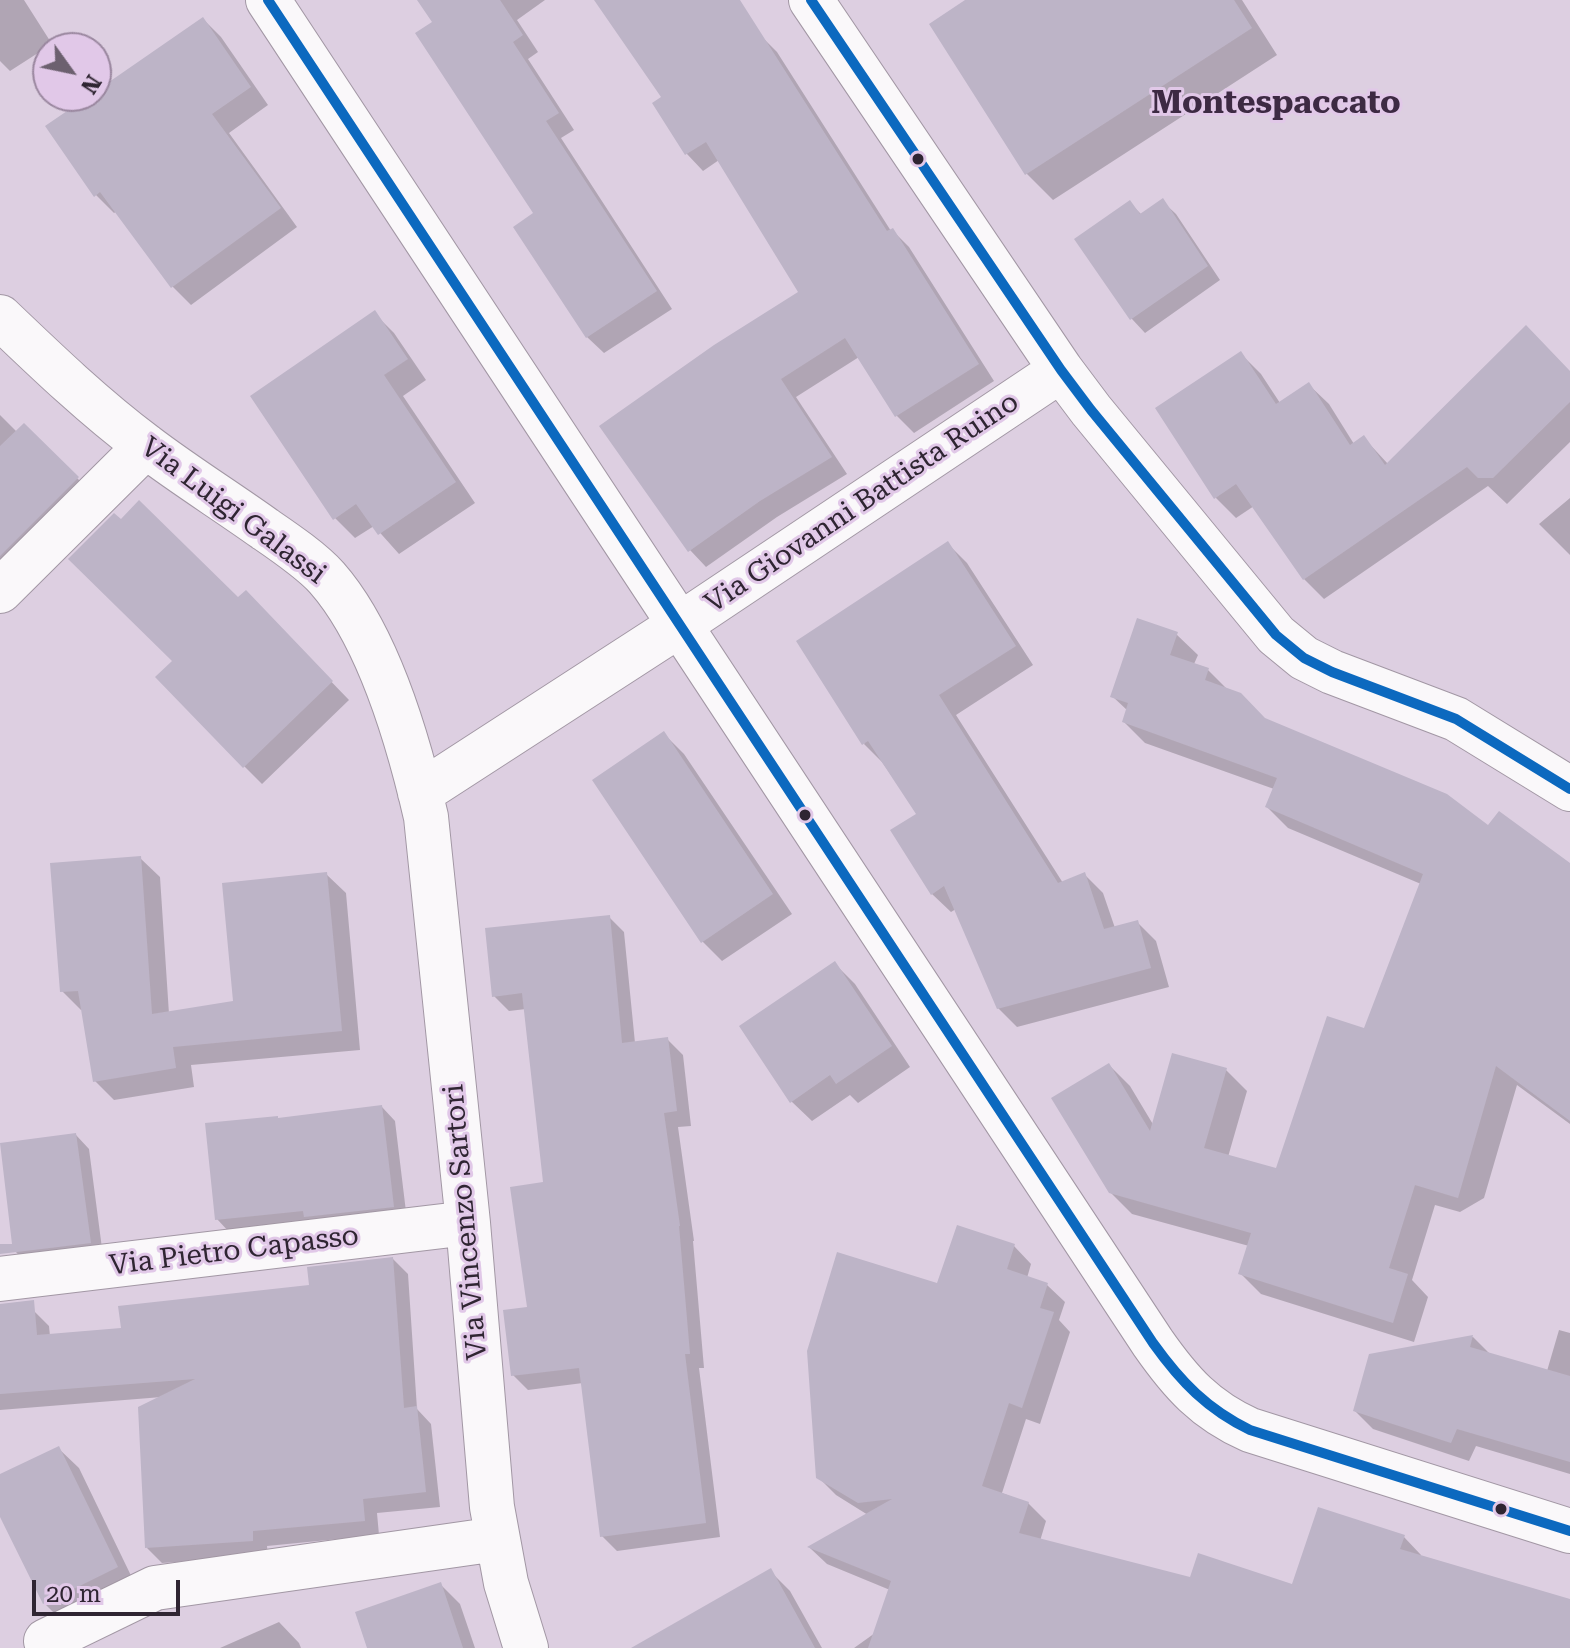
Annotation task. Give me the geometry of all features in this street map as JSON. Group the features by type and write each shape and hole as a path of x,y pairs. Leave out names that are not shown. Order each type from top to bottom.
{"street":[{"path":"268,0 1177,1376 1210,1408 1250,1430 1570,1531"},
{"path":"811,0 1061,370 1276,635 1304,658 1332,672 1456,719 1570,789"},
{"name":"Via Luigi Galassi","path":"0,317 84,397 325,576 354,616 371,649 402,731 420,793"},
{"name":"Via Giovanni Battista Ruino","path":"420,793 681,624 1061,370"},
{"path":"0,591 146,446"},
{"name":"Via Vincenzo Sartori","path":"420,793 426,817 468,1223 492,1507 506,1583 526,1648"},
{"name":"Via Pietro Capasso","path":"0,1279 468,1223"},
{"path":"46,1641 155,1588 497,1539"}],"building":[{"path":"417,0 500,0 523,35 513,42 559,113 546,121 657,291 586,338 513,227 533,213 415,33 432,22"},
{"path":"594,0 740,0 887,231 893,228 979,364 895,417 845,338 781,379 832,457 760,501 688,552 599,426 714,345 798,292 706,142 685,155 652,103 661,97"},
{"path":"965,0 1234,0 1252,28 1025,175 929,24"},
{"path":"203,17 251,87 212,114 281,208 171,288 100,192 94,197 45,126 66,112 112,112 112,80"},
{"path":"1163,198 1208,266 1130,320 1074,239 1130,200 1140,214"},
{"path":"375,310 408,359 384,375 456,482 378,535 356,504 333,520 250,396"},
{"path":"1526,325 1570,371 1570,402 1493,478 1478,478 1467,467 1303,580 1236,484 1214,499 1155,408 1241,351 1276,404 1309,382 1350,445 1364,435 1385,465"},
{"path":"24,423 79,477 0,556 0,446"},
{"path":"139,500 238,597 246,590 333,681 243,768 155,677 172,661 68,559 114,513 121,519"},
{"path":"948,541 1016,646 939,695 1058,883 1085,872 1104,929 1138,920 1151,968 997,1009 944,886 931,895 890,830 916,814 868,741 862,745 796,641"},
{"path":"1137,618 1178,632 1170,655 1209,668 1205,680 1241,693 1265,718 1447,794 1488,825 1499,811 1570,863 1570,1121 1496,1066 1458,1198 1415,1185 1389,1268 1408,1274 1393,1323 1238,1274 1251,1233 1109,1193 1051,1098 1109,1063 1150,1131 1172,1053 1227,1068 1204,1148 1276,1168 1327,1016 1364,1028 1423,874 1265,807 1277,778 1122,722 1128,703 1110,697"},
{"path":"664,731 773,894 701,943 592,780"},
{"path":"141,856 152,1014 233,1001 222,883 327,872 342,1031 173,1047 176,1068 93,1082 78,991 60,992 50,863"},
{"path":"610,915 622,1043 668,1037 677,1111 664,1113 680,1226 690,1354 685,1354 706,1523 600,1537 579,1368 511,1376 503,1310 527,1307 510,1187 543,1182 522,993 492,997 485,928"},
{"path":"835,961 892,1046 836,1084 830,1075 790,1103 739,1026"},
{"path":"382,1105 394,1207 304,1217 303,1211 215,1220 205,1123 278,1118"},
{"path":"76,1133 91,1243 0,1254 0,1244 12,1244 0,1143"},
{"path":"957,1225 1015,1244 1007,1269 1048,1283 1040,1308 1054,1312 1022,1408 1009,1403 982,1486 1029,1502 1019,1533 1190,1577 1198,1553 1292,1584 1318,1507 1405,1535 1400,1549 1570,1599 1570,1648 868,1648 891,1581 807,1547 892,1499 858,1503 816,1478 807,1351 837,1252 937,1283"},
{"path":"393,1257 404,1408 417,1406 426,1492 363,1499 365,1521 253,1531 253,1541 145,1548 138,1407 195,1379 0,1394 0,1304 34,1300 37,1335 121,1328 118,1306 309,1285 307,1267"},
{"path":"1473,1335 1470,1347 1570,1376 1570,1462 1457,1429 1451,1443 1353,1411 1369,1354"},
{"path":"59,1446 118,1567 43,1604 0,1517 0,1474"},
{"path":"771,1568 815,1648 631,1648"},
{"path":"441,1582 463,1648 367,1648 355,1612"}],"transit line":[{"path":"268,0 1153,1343 1174,1370 1208,1404 1250,1430 1570,1531"},
{"path":"811,0 1061,370 1276,635 1304,658 1332,672 1456,719 1570,789"}],"district":[{"name":"Montespaccato","path":"1276,104"}]}
